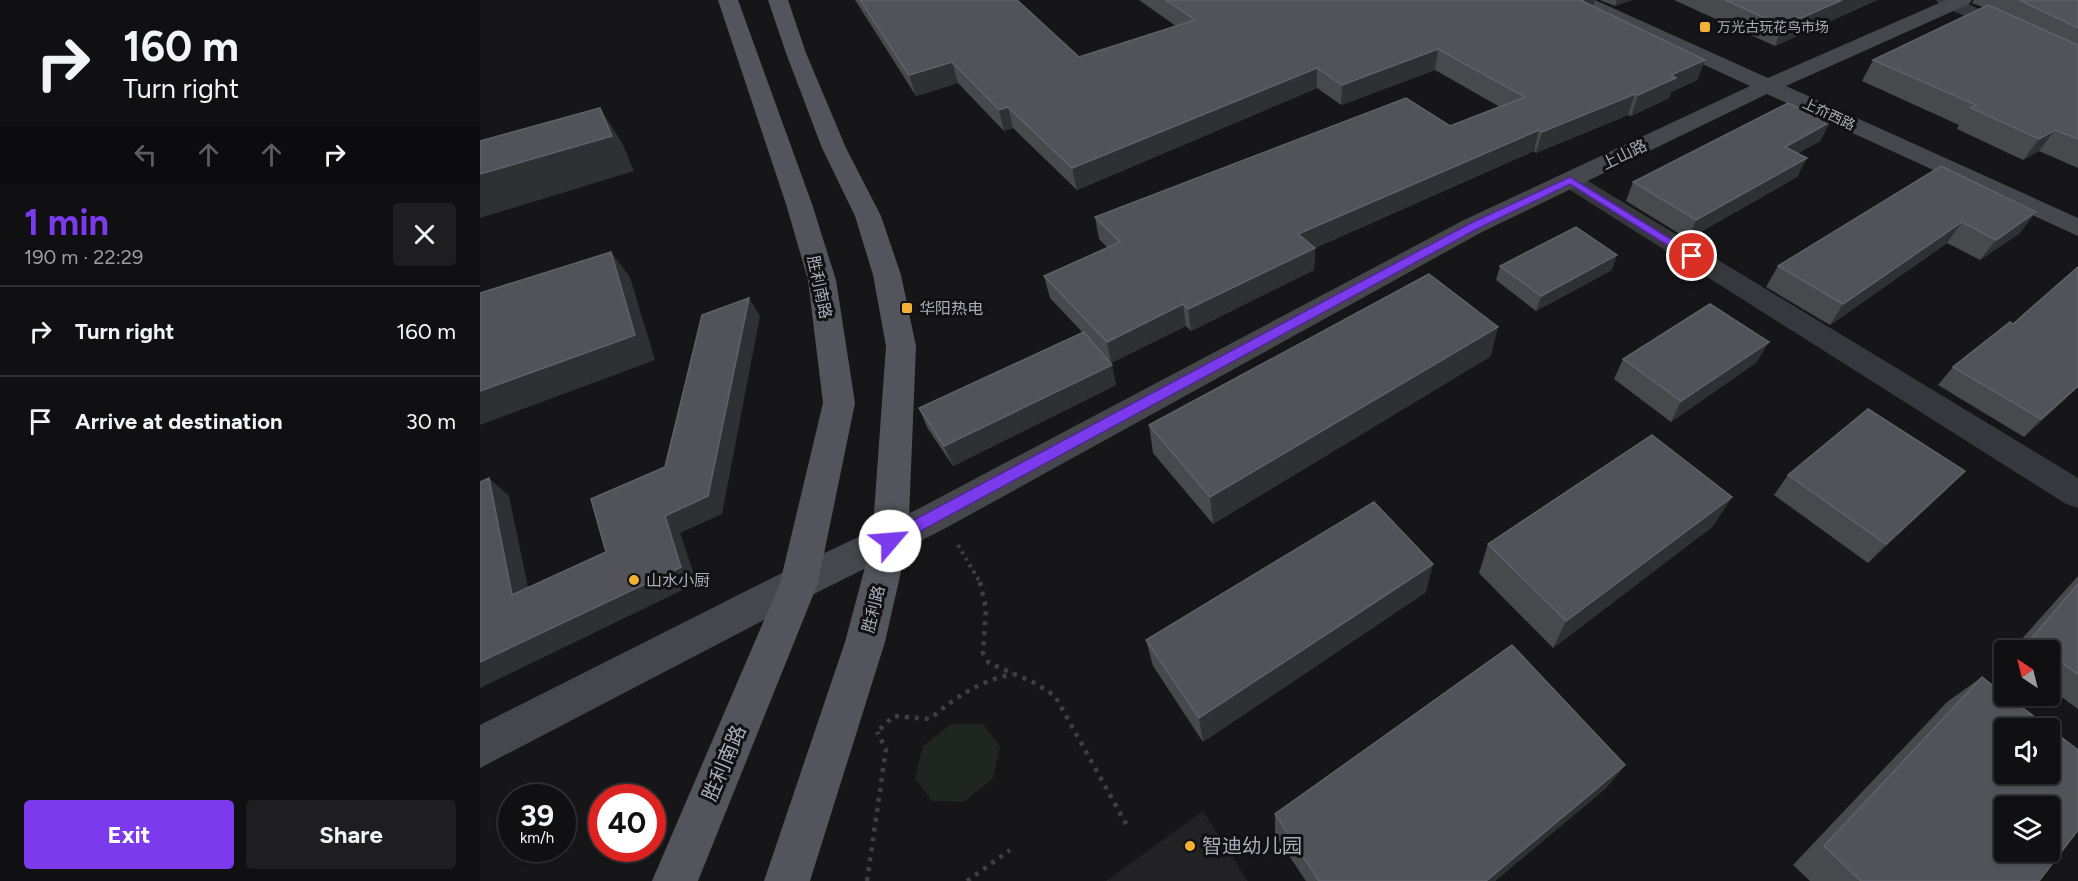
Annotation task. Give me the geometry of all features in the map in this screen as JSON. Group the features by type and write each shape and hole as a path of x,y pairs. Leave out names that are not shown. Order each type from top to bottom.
{"main road":[{"name":"胜利南路","path":"675,881 799,583 839,403 822,280 799,204 728,0"},
{"path":"778,0 796,53 834,148 868,216 887,275 901,346 890,541"},
{"name":"胜利路","path":"845,702 865,642 890,541"},
{"path":"788,881 845,702"}],"street":[{"name":"上夼西路","path":"1579,0 2078,208"},
{"name":"上夼西路","path":"1615,0 1777,82 2078,228"},
{"name":"上山路","path":"480,747 799,583 890,541 1473,226 1954,1 2078,66"},
{"path":"1570,180 2078,495"}],"path":[{"path":"931,519 953,539 970,560 986,593 988,620 983,653 989,663 1015,673 1055,696 1129,829"},
{"path":"877,732 894,717 930,719 969,687 993,677 1015,673"},
{"path":"845,702 877,732 886,748 867,881"},
{"path":"967,881 1010,850"}],"shaded area":[{"path":"951,724 983,724 1000,746 993,778 964,802 932,801 915,778 923,746"},
{"name":"智迪幼儿园","path":"1203,811 1248,881 1106,881"}],"building":[{"path":"860,0 1017,0 1079,57 1195,20 1166,0 1584,0 1582,1 1705,60 1671,75 1676,78 1638,95 1635,94 1542,132 1539,130 1298,234 1315,248 1188,309 1183,304 1107,342 1044,276 1120,242 1095,217 1406,98 1450,126 1525,97 1438,49 1342,85 1317,68 1072,168 1008,107 999,110 952,62 909,75"},
{"path":"1725,0 1842,0 1783,26"},
{"path":"2019,0 2078,0 2078,28"},
{"path":"1988,5 2078,45 2078,139 2055,130 2039,139 1971,108 1976,105 1873,60"},
{"path":"1788,103 1830,122 1785,147 1807,158 1696,220 1633,182"},
{"path":"600,108 612,136 480,174 480,141"},
{"path":"1941,166 2036,212 1996,240 1962,222 1843,304 1778,266"},
{"path":"1576,227 1617,255 1541,296 1500,266"},
{"path":"611,252 635,335 480,391 480,293"},
{"path":"2078,267 2078,386 2041,419 1953,367 2010,322 2013,324"},
{"path":"1429,274 1498,327 1210,497 1149,425"},
{"path":"749,298 708,496 665,516 681,567 480,662 480,482 489,478 512,595 606,552 591,499 665,467 702,315"},
{"path":"1710,304 1769,342 1681,401 1623,359"},
{"path":"1084,332 1112,365 944,446 919,408"},
{"path":"1868,409 1965,471 1886,544 1788,475"},
{"path":"1652,435 1732,497 1566,621 1488,544"},
{"path":"1374,502 1433,564 1199,718 1146,640"},
{"path":"2078,584 2078,674 2060,662 2060,640 2030,640"},
{"path":"1512,645 1625,765 1486,881 1319,881 1275,814"},
{"path":"1982,677 1994,686 1994,706 2020,706 2036,718 1994,718 1994,784 2060,784 2060,736 2078,750 2078,830 2060,854 2060,796 1994,796 1994,862 2054,862 2039,881 1861,881 1824,846"}],"place":[{"name":"万光古玩花鸟市场","path":"1705,27"},
{"name":"华阳热电","path":"907,308"},
{"name":"山水小厨","path":"634,580"},
{"name":"智迪幼儿园","path":"1190,846"}],"route":[{"path":"890,541 1473,226 1570,180 1692,256"}]}
